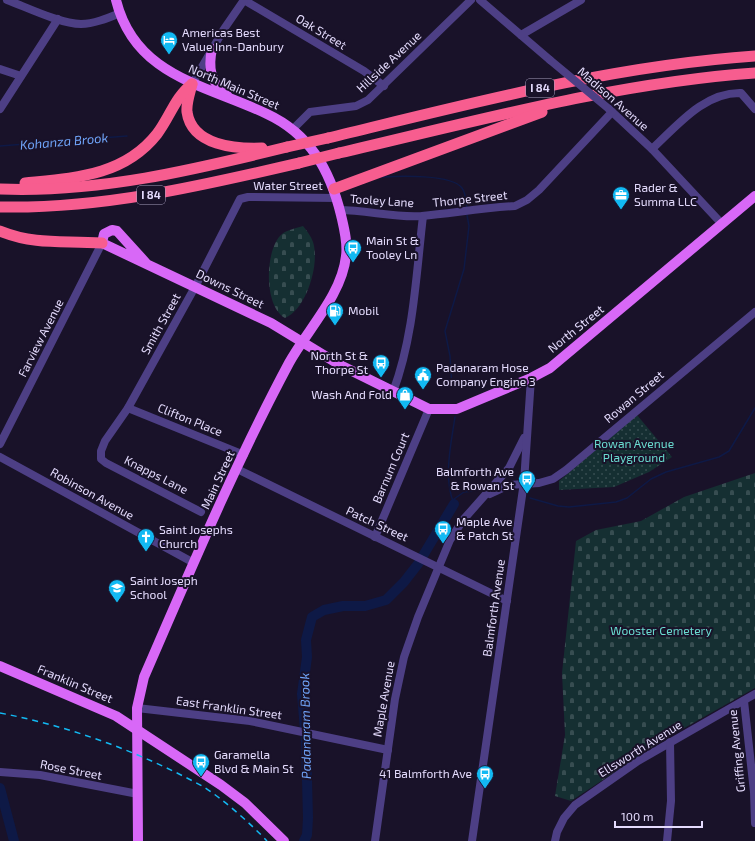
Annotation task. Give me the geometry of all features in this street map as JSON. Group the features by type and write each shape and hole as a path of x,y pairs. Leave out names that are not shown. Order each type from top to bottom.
{"highway":[{"name":"I 84","path":"0,189 74,188 136,181 592,77 690,63 755,56"},
{"name":"I 84","path":"0,207 75,205 138,197 201,186 555,103 630,88 755,74"},
{"path":"192,84 187,102 188,117 195,128 206,137 220,145 235,148 287,147"},
{"path":"0,185 79,178 103,172 124,163 152,141 177,99 192,84"},
{"path":"335,193 525,118 630,88"},
{"path":"0,231 21,238 44,242 102,243"}],"main road":[{"name":"North Main Street","path":"116,0 120,13 137,44 159,64 192,84 277,118 292,129 304,141 324,167 335,193"},
{"path":"212,49 210,67 215,84 222,92 235,101"},
{"name":"Main Street","path":"138,841 137,708 144,676 237,469 302,342 337,287 344,270 346,246 335,193"},
{"name":"North Street","path":"302,342 340,365 429,409 457,409 531,378 565,356 755,196"},
{"name":"Downs Street","path":"146,263 117,231 112,230 104,234 102,243 288,332 302,342"},
{"name":"Franklin Street","path":"0,666 116,716 233,794 261,817 284,841"}],"street":[{"path":"7,0 58,19 80,24 107,18 120,13"},
{"path":"192,84 212,49 244,0"},
{"name":"Oak Street","path":"244,0 364,71 384,86"},
{"name":"Hillside Avenue","path":"292,129 310,112 356,106 368,100 471,0"},
{"name":"Madison Avenue","path":"480,0 611,110 652,149 722,224"},
{"path":"521,35 582,0"},
{"path":"0,109 58,19"},
{"path":"0,69 22,76"},
{"path":"652,149 690,115 711,99 741,93 755,109"},
{"name":"Thorpe Street","path":"393,392 402,368 408,343 422,216 466,210 515,206 527,200 611,110"},
{"name":"Water Street","path":"240,199 248,197 335,193"},
{"name":"Smith Street","path":"101,459 101,451 106,441 128,408 195,287 240,199"},
{"name":"Tooley Lane","path":"339,210 359,210 404,216 422,216"},
{"name":"Farview Avenue","path":"0,444 102,243"},
{"name":"Rowan Street","path":"478,502 496,490 509,485 524,482 539,483 553,479 566,470 755,312"},
{"name":"Balmforth Avenue","path":"472,841 524,482 531,378"},
{"name":"Clifton Place","path":"128,408 244,455"},
{"name":"Barnum Court","path":"375,537 429,409"},
{"name":"Rowan Street","path":"438,567 450,540 463,520 509,468 522,444 527,429"},
{"name":"Robinson Avenue","path":"0,456 194,563"},
{"name":"Knapps Lane","path":"101,459 201,512"},
{"name":"Patch Street","path":"237,469 507,600"},
{"name":"Maple Avenue","path":"375,841 395,699 404,657 438,567"},
{"name":"Ellsworth Avenue","path":"555,841 557,832 564,818 576,805 638,761 755,694"},
{"name":"Griffing Avenue","path":"744,701 754,792 755,823"},
{"name":"East Franklin Street","path":"137,708 226,718 311,733 388,750"},
{"path":"667,841 671,801 670,742"},
{"name":"Rose Street","path":"0,772 40,775 138,794"}],"green space":[{"path":"303,226 313,242 315,251 313,273 310,284 300,305 293,313 285,318 278,312 273,302 270,290 269,277 272,251 276,241 282,234 289,230"},
{"name":"Rowan Avenue Playground","path":"637,415 672,457 649,472 614,487 559,490 559,481"},
{"name":"Wooster Cemetery","path":"755,473 755,688 663,740 571,801 555,796 565,735 562,673 576,541 596,530 641,521 684,497"}],"waterway":[{"name":"Kohanza Brook","path":"0,146 127,136"},
{"name":"Kohanza Brook","path":"382,177 425,177 448,180 456,183 464,192 467,209"},
{"name":"Kohanza Brook","path":"452,386 450,356 445,331 464,269 469,226 467,215"},
{"name":"Padanaram Brook","path":"530,498 558,506 569,507 616,502 627,498 651,479 666,472 719,457 729,451 755,408"},
{"name":"Kohanza Brook","path":"454,504 448,472 455,417"},
{"name":"Padanaram Brook","path":"454,502 454,499 464,492 473,491"},
{"name":"Padanaram Brook","path":"304,841 307,835 308,818 306,742 302,694 307,657 306,640 312,617 324,610 343,606 365,606 386,600 404,582 418,564 454,504"},
{"path":"0,788 14,841"}],"railway":[{"path":"0,713 26,718 78,733 129,751 154,762 202,786 218,797 245,819 267,841"}],"place":[{"name":"Americas Best Value Inn-Danbury","path":"169,55"},
{"name":"Rader & Summa LLC","path":"621,210"},
{"name":"Main St & Tooley Ln","path":"353,263"},
{"name":"Mobil","path":"335,326"},
{"name":"North St & Thorpe St","path":"381,378"},
{"name":"Padanaram Hose Company Engine 3","path":"423,390"},
{"name":"Wash And Fold","path":"405,410"},
{"name":"Balmforth Ave & Rowan St","path":"527,494"},
{"name":"Maple Ave & Patch St","path":"443,544"},
{"name":"Saint Josephs Church","path":"146,552"},
{"name":"Saint Joseph School","path":"117,603"},
{"name":"Garamella Blvd & Main St","path":"201,777"},
{"name":"41 Balmforth Ave","path":"485,789"}]}
